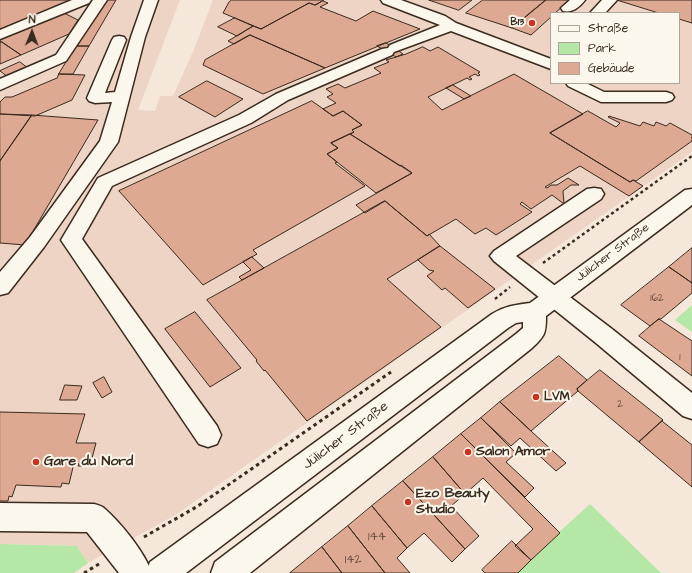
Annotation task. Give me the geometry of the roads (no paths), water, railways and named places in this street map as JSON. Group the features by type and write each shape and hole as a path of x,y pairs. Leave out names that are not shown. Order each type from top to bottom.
{"main road":[{"path":"0,35 84,0"},
{"path":"0,85 61,58 100,0"},
{"path":"2,280 37,242 109,142 138,37 151,0"},
{"path":"388,0 440,19 451,26 550,64"},
{"path":"598,12 610,0"},
{"path":"208,435 71,240 105,182 245,119 282,97 451,26"},
{"path":"119,40 95,98 121,97"},
{"path":"576,84 601,96 666,97"},
{"path":"594,194 501,256 527,275 545,304 604,336 692,408"},
{"name":"Jülicher Straße","path":"162,573 500,321 511,314 545,304 692,195"},
{"path":"226,573 524,341 534,332 545,304"},
{"path":"0,517 94,518 122,550 137,573"}],"place":[{"name":"B13","path":"532,23"},
{"name":"LVM","path":"536,397"},
{"name":"Salon Amor","path":"468,452"},
{"name":"Gare du Nord","path":"36,462"},
{"name":"Ezo Beauty Studio","path":"408,502"}]}
